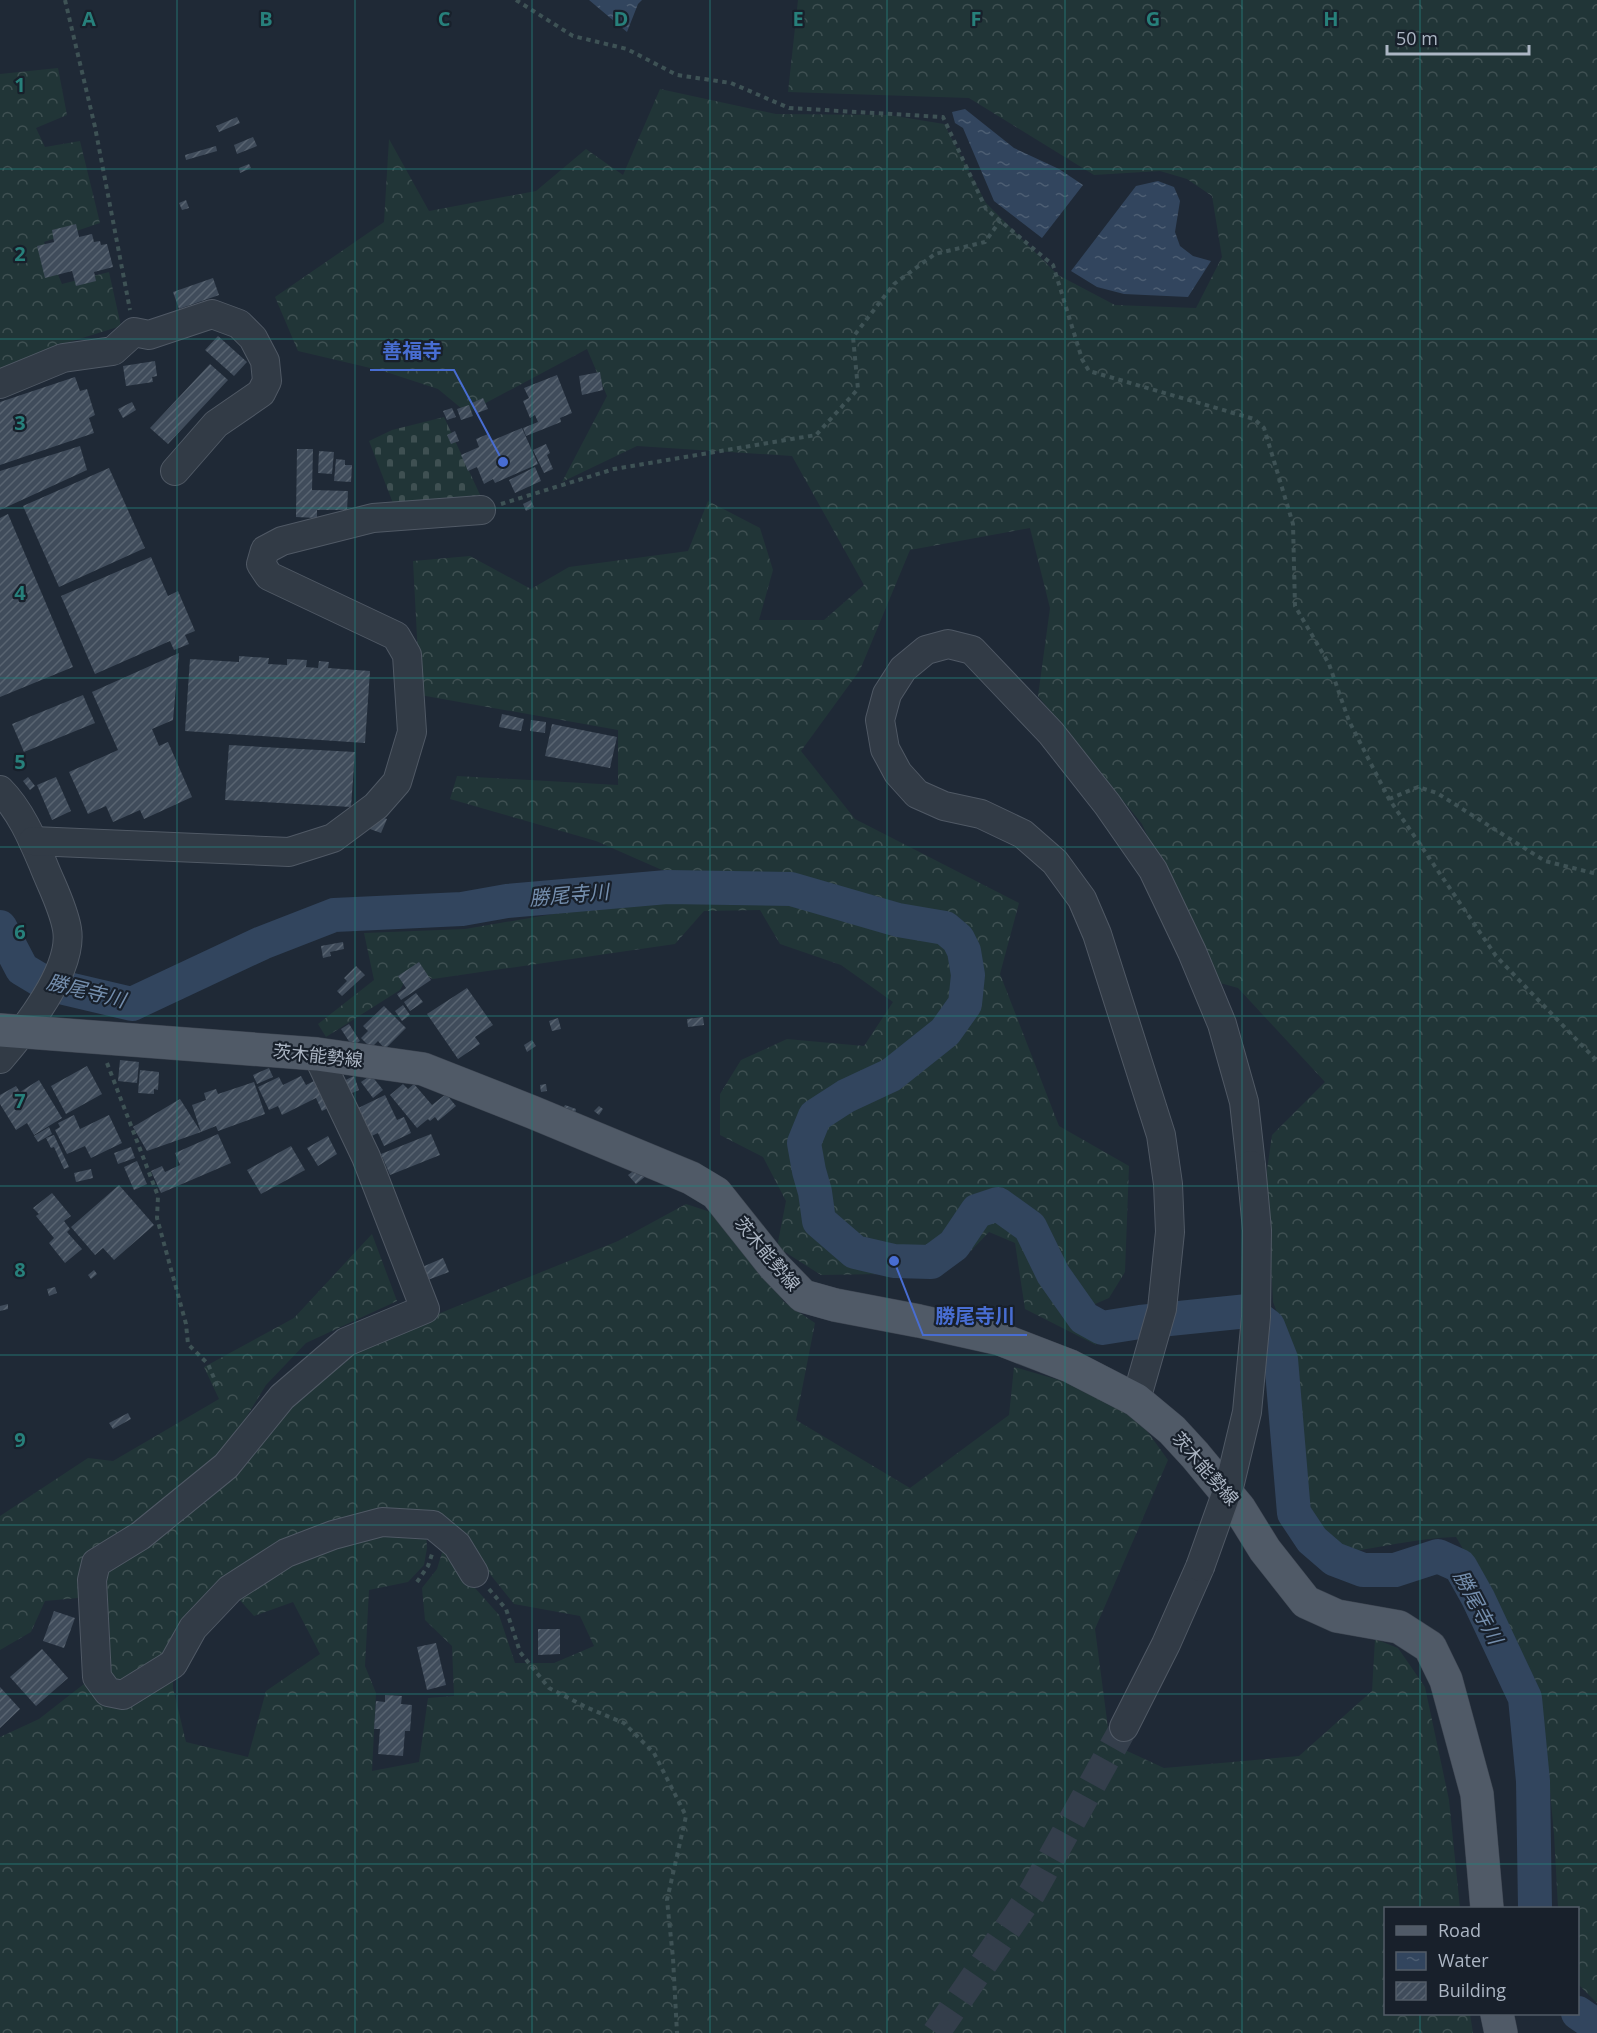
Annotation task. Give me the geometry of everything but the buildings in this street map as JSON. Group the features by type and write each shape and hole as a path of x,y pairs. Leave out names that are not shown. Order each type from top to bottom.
{"main road":[{"name":"茨木能勢線","path":"12,1031 317,1054 423,1069 691,1178 716,1193 774,1266 803,1296 835,1305 1000,1339 1070,1366 1140,1387 1172,1430 1196,1455 1239,1508 1264,1551 1306,1602 1337,1616 1399,1627 1430,1647 1446,1680 1477,1794 1487,1907"},
{"path":"1497,2015 1501,2033"}],"street":[{"path":"0,384 63,358 113,351 134,332 149,335 212,314 239,324 253,338 266,361 267,381 261,393 216,424 175,471"},
{"path":"33,841 289,852 333,838 376,806 398,782 412,732 407,655 396,636 269,576 261,564 265,550 282,541 373,518 481,510"},
{"path":"1124,1727 1166,1644 1200,1567 1230,1483 1246,1412 1256,1317 1257,1230 1244,1102 1222,1024 1192,952 1153,870 1107,804 1051,733 972,650 948,644 926,650 903,669 887,694 880,720 885,749 898,773 916,794 944,806 981,814 1023,834 1055,862 1082,899 1097,933 1161,1135 1168,1184 1170,1232 1162,1309 1140,1387"},
{"path":"0,790 11,801 33,841 67,929 68,950 44,1003 12,1031 0,1059"},
{"path":"317,1054 366,1156 425,1309 346,1342 282,1397 226,1466 140,1536 96,1563 93,1580 97,1677 108,1692 123,1695 173,1664 192,1628 230,1589 286,1553 333,1535 382,1522 433,1525 457,1545 474,1573"}],"path":[{"path":"65,0 95,127 134,332"},
{"path":"516,0 573,36 627,49 677,75 731,83 789,108 943,117 986,209 1053,265 1082,359 1089,371 1254,418 1264,428 1293,524 1295,606 1329,664 1349,721 1389,799 1496,956 1597,1061"},
{"path":"481,510 614,469 816,435 858,389 854,337 894,284 935,254 985,242 1000,221"},
{"path":"1389,799 1418,787 1437,793 1545,861 1597,874"},
{"path":"106,1057 158,1196 157,1218 186,1324 188,1344 208,1364 219,1390"},
{"path":"474,1573 506,1609 520,1652 549,1688 624,1723 654,1753 686,1816 667,1900 677,2033"}],"green space":[{"path":"798,0 1597,0 1597,2003 1579,1985 1579,1907 1558,1907 1554,1834 1541,1697 1501,1614 1456,1537 1412,1541 1341,1553 1320,1532 1301,1500 1293,1354 1273,1302 1266,1177 1272,1135 1325,1082 1238,988 1213,981 1142,824 1038,696 1050,608 1030,528 910,550 860,670 801,751 855,819 1019,903 1000,974 1059,1126 1129,1166 1125,1272 1109,1298 1086,1308 1061,1270 1038,1222 1002,1196 974,1204 948,1238 929,1255 893,1254 858,1246 828,1215 814,1145 823,1122 896,1080 951,1039 973,1007 975,974 972,951 966,939 951,922 799,877 662,870 596,841 450,799 457,776 618,785 618,730 420,695 413,561 470,556 531,589 569,567 688,551 708,501 760,528 773,570 759,620 824,620 864,585 792,456 637,446 562,482 607,396 587,349 467,413 438,389 383,371 298,351 275,297 384,222 389,139 429,211 536,191 586,149 623,175 660,89 776,114 889,115 944,124 986,203 1058,275 1115,305 1196,308 1222,257 1212,196 1187,179 1160,171 1094,175 969,98 788,92"},
{"path":"58,68 67,115 36,128 45,147 80,141 100,223 44,242 62,284 109,272 121,326 63,344 0,370 0,74"},
{"path":"444,417 482,499 396,511 369,441 392,430"},
{"path":"788,894 894,924 938,933 952,943 956,952 961,974 960,1001 940,1029 891,1070 845,1090 813,1113 799,1141 814,1221 854,1255 894,1267 882,1274 821,1275 777,1247 786,1201 763,1157 720,1135 720,1094 741,1060 787,1039 864,1046 893,1002 841,965 780,944 760,910 704,911 675,944 433,979 411,970 400,990 326,1037 318,1024 374,980 364,933 465,929 664,895"},
{"path":"686,1204 726,1217 784,1302 815,1323 796,1420 910,1488 1009,1415 1014,1367 1124,1399 1168,1460 1095,1629 1110,1743 1164,1768 1299,1756 1372,1691 1375,1639 1398,1648 1425,1687 1449,1800 1460,1907 1384,1907 1384,2015 1470,2015 1473,2033 0,2033 0,1737 39,1719 89,1680 104,1699 124,1701 173,1672 173,1688 186,1742 248,1757 266,1691 320,1654 293,1602 254,1616 237,1597 289,1560 336,1541 383,1529 426,1531 427,1548 424,1565 408,1582 369,1590 365,1666 376,1693 372,1771 419,1762 428,1698 454,1696 452,1646 425,1620 422,1588 437,1569 443,1549 451,1552 468,1580 499,1615 515,1663 554,1663 594,1646 580,1616 514,1604 467,1541 439,1515 386,1509 333,1525 283,1545 220,1582 183,1621 164,1660 118,1684 107,1671 103,1578 108,1566 146,1542 230,1470 287,1402 354,1348 618,1241"},
{"path":"997,1214 1024,1232 1046,1276 1078,1321 1100,1334 1096,1345 1025,1309 1015,1243 989,1232 968,1254 964,1244 980,1217"},
{"path":"372,1234 397,1301 306,1343 266,1385 220,1460 85,1561 78,1598 45,1601 31,1632 0,1650 0,1516 88,1458 113,1461 219,1399 204,1367 294,1318"}],"water":[{"path":"589,0 642,0 638,4 627,32"},
{"path":"965,109 1014,148 1059,169 1083,185 1042,238 994,201 963,128 955,123 952,112"},
{"path":"1158,181 1174,187 1180,201 1175,232 1180,246 1193,256 1211,261 1188,297 1124,294 1097,287 1071,271 1136,186"}],"waterway":[{"name":"勝尾寺川","path":"0,927 22,969 47,984 132,1004 262,943 334,915 462,909 507,901 667,887 791,889 898,920 945,928 958,939 964,951 968,975 965,1004 945,1032 891,1075 846,1096 815,1116 804,1143 819,1221 855,1252 894,1261 931,1262 954,1245 977,1211 998,1204 1030,1227 1053,1274 1084,1318 1102,1328 1248,1311 1268,1326 1281,1359 1294,1513 1312,1540 1334,1559 1363,1570 1395,1570 1438,1556 1460,1566 1478,1598 1525,1698 1533,1781 1535,1907"},
{"name":"勝尾寺川","path":"1579,2014 1597,2026"}],"tunnel":[{"path":"936,2033 1032,1893 1124,1727"}],"place":[{"name":"善福寺","path":"503,462"},
{"name":"勝尾寺川","path":"894,1261"}]}
